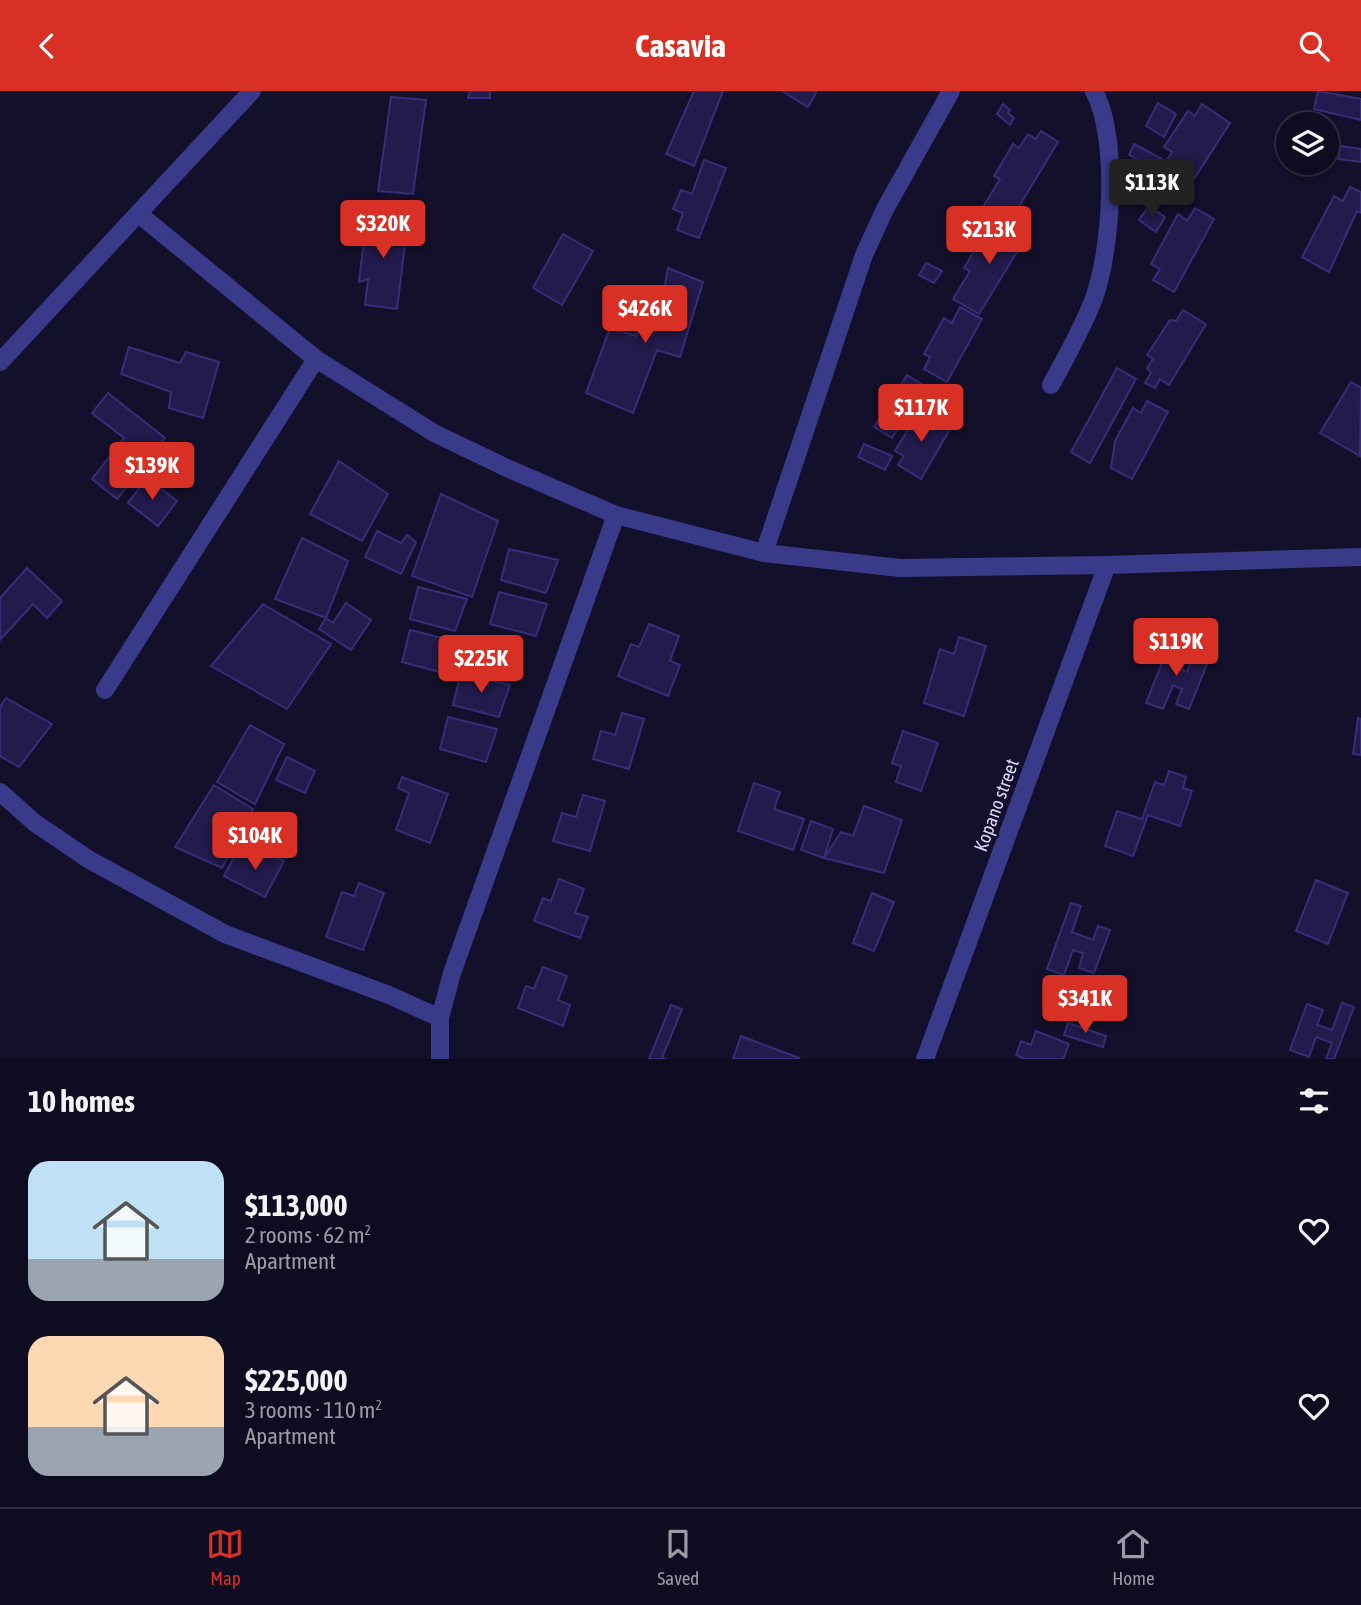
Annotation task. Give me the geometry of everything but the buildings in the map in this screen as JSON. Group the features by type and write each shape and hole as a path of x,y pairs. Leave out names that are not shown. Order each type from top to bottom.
{"street":[{"path":"0,362 253,91"},
{"path":"764,552 864,255 884,209 951,91"},
{"path":"1051,385 1074,344 1094,297 1104,256 1109,145 1094,91"},
{"path":"139,215 316,359 434,433 615,515 764,552 900,568 1361,557"},
{"path":"105,691 316,359"},
{"path":"440,1059 440,1018 452,973 615,515"},
{"name":"Kopano street","path":"925,1059 1107,565"},
{"path":"0,792 34,823 88,859 225,934 389,995 440,1018"}]}
